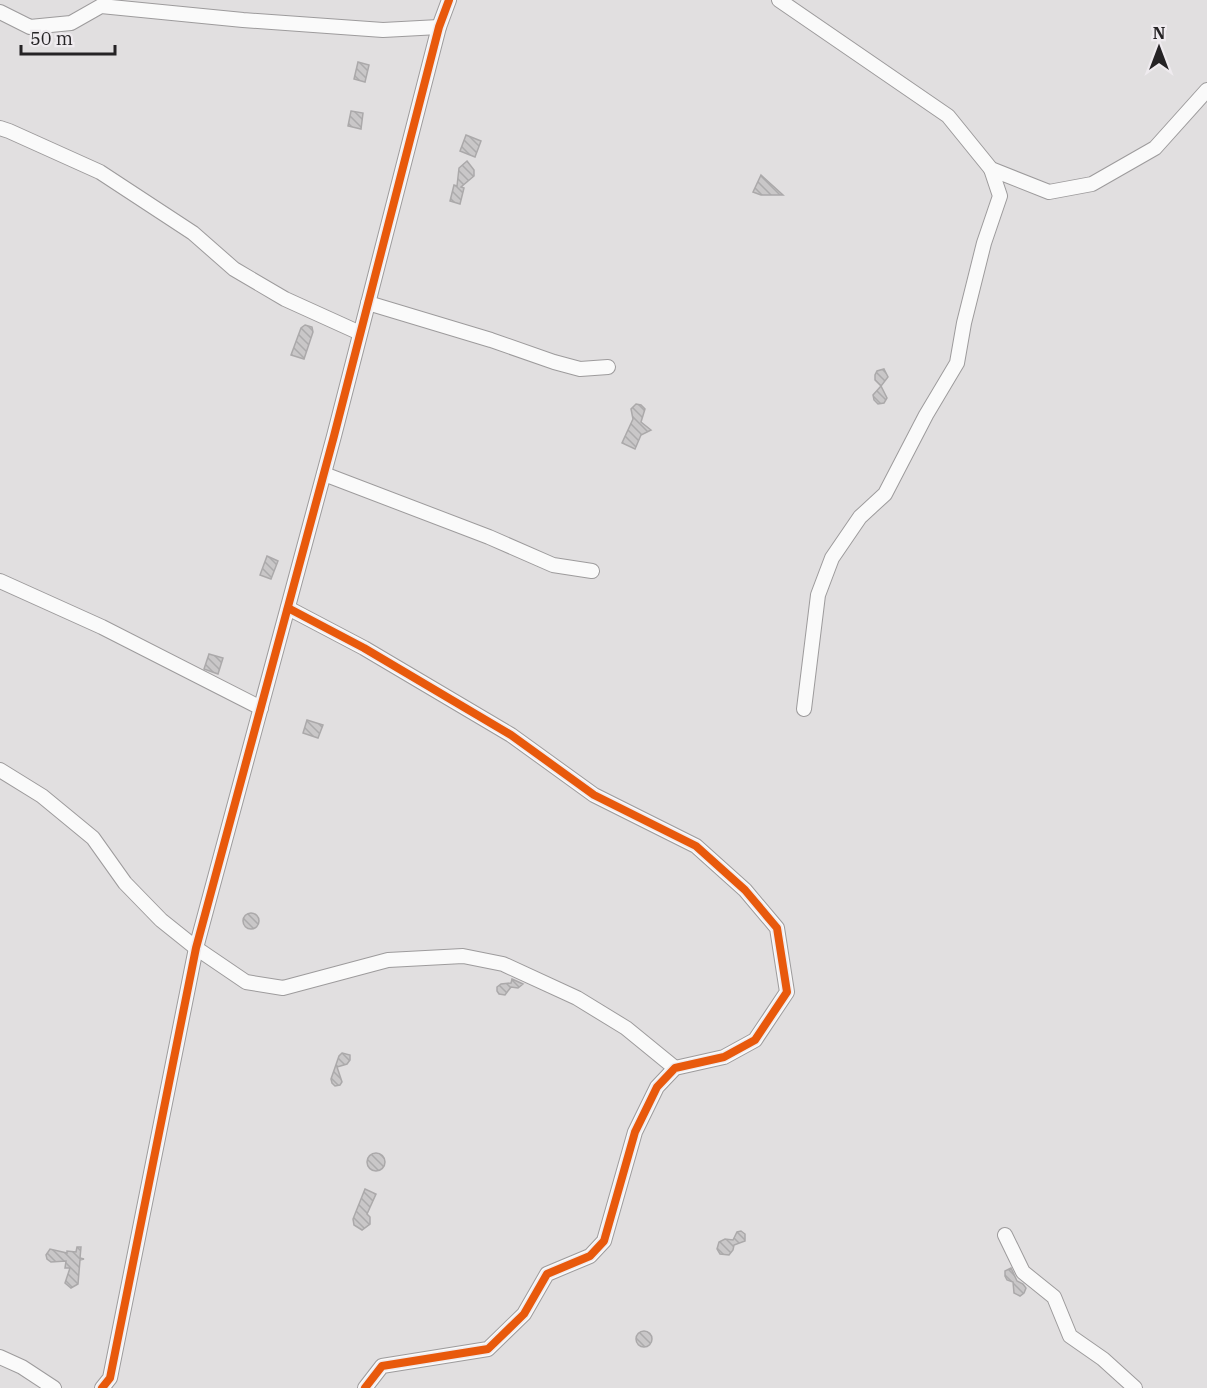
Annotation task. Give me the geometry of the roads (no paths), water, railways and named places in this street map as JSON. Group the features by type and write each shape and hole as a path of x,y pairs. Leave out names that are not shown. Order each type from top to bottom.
{"street":[{"path":"107,1384 196,948 324,474 439,27 449,0"},
{"path":"779,0 948,116 991,169 1000,196 984,243 964,323 957,363 926,415 885,494 860,518 832,558 818,595 804,709"},
{"path":"0,12 30,27 71,23 101,6 243,20 383,30 439,27"},
{"path":"991,169 1049,192 1092,184 1155,148 1207,90"},
{"path":"0,128 100,172 193,233 234,269 285,299 360,333"},
{"path":"368,303 580,369 608,367"},
{"path":"324,474 489,537 553,565 592,572"},
{"path":"0,581 102,627 261,708"},
{"path":"288,608 364,648 511,735 594,795 696,846 744,890 777,928 787,992 754,1040 724,1057 675,1068 657,1087 635,1132 604,1241 590,1256 548,1274 524,1314 488,1349 382,1365 365,1388"},
{"path":"0,770 42,796 93,838 125,883 161,920 196,948 246,982 283,988 388,960 463,956 503,964 577,998 626,1028 675,1068"},
{"path":"1005,1236 1023,1272 1054,1297 1071,1336 1103,1359 1135,1388"},
{"path":"0,1357 22,1367 54,1388"}]}
